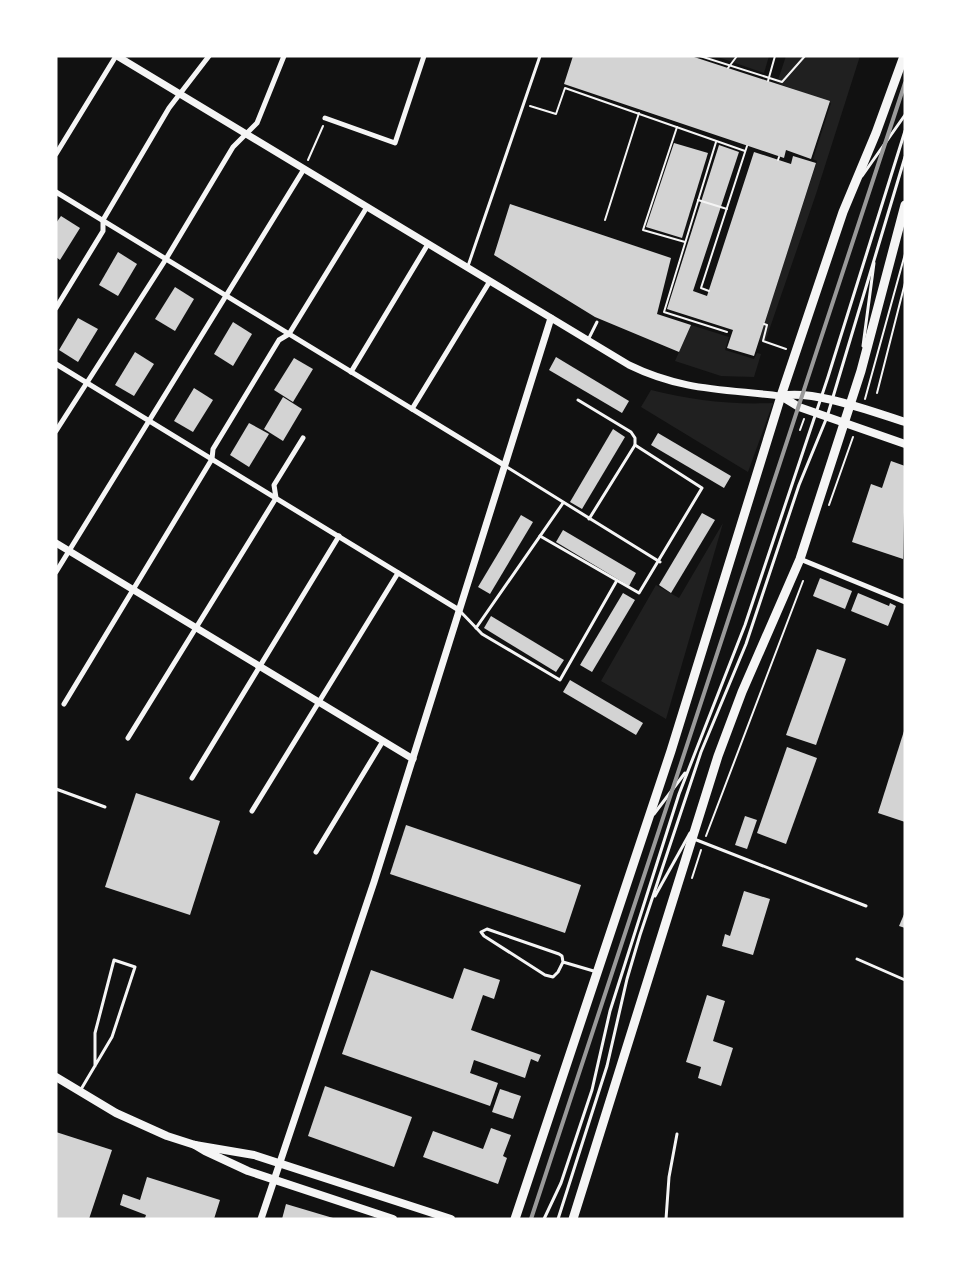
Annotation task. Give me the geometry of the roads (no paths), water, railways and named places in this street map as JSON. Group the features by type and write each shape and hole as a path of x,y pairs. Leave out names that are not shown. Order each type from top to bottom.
{"main road":[{"path":"516,1219 648,821 781,396 851,191 876,132 904,56"},
{"path":"573,1219 696,822 742,692 800,559 845,424 905,205"},
{"path":"781,396 795,394 832,401 862,408 905,422"},
{"path":"781,396 793,404 816,413 905,444"},
{"path":"56,1077 132,1121 195,1145 213,1155 275,1180 393,1219"},
{"path":"195,1145 254,1155 451,1219"}],"street":[{"path":"56,154 116,56 629,365 667,381 707,390 781,396"},
{"path":"56,308 103,231 103,220 169,108 209,56"},
{"path":"56,431 166,259 233,147 257,123 284,56"},
{"path":"325,118 396,143 424,56"},
{"path":"56,572 304,169"},
{"path":"56,192 504,465"},
{"path":"64,704 212,459 213,449 279,340 289,334 367,207"},
{"path":"351,372 428,244"},
{"path":"412,409 490,281"},
{"path":"261,1219 413,759 551,318"},
{"path":"56,364 459,610"},
{"path":"128,738 276,498 274,485 303,438"},
{"path":"192,778 338,536"},
{"path":"56,543 413,759"},
{"path":"800,559 905,602"},
{"path":"252,811 398,573"},
{"path":"316,852 383,741"}],"lane":[{"path":"467,267 540,56"},
{"path":"851,191 905,115"},
{"path":"544,1219 561,1183 592,1090 610,1011 687,771 739,643 821,399 905,131"},
{"path":"558,1219 607,1066 626,979 702,752 746,644 799,485 827,417 876,248 905,157"},
{"path":"861,371 876,248"},
{"path":"588,341 597,322"},
{"path":"578,400 631,432 635,438 635,445 589,519"},
{"path":"540,536 616,582 639,593 660,562 702,488 635,445"},
{"path":"504,465 660,562"},
{"path":"476,628 563,503"},
{"path":"459,610 482,634 560,680 616,582"},
{"path":"648,821 687,771"},
{"path":"56,789 105,807"},
{"path":"651,903 696,822"},
{"path":"691,837 866,906"},
{"path":"484,929 487,929 559,954 564,962 553,977 545,975 484,936 482,932 484,929"},
{"path":"857,959 905,980"},
{"path":"80,1091 95,1066 112,1037 135,967 114,960 95,1034 95,1066"},
{"path":"564,962 598,972"},
{"path":"666,1219 669,1177 677,1134"}],"railway":[{"path":"531,1219 905,83"}]}
